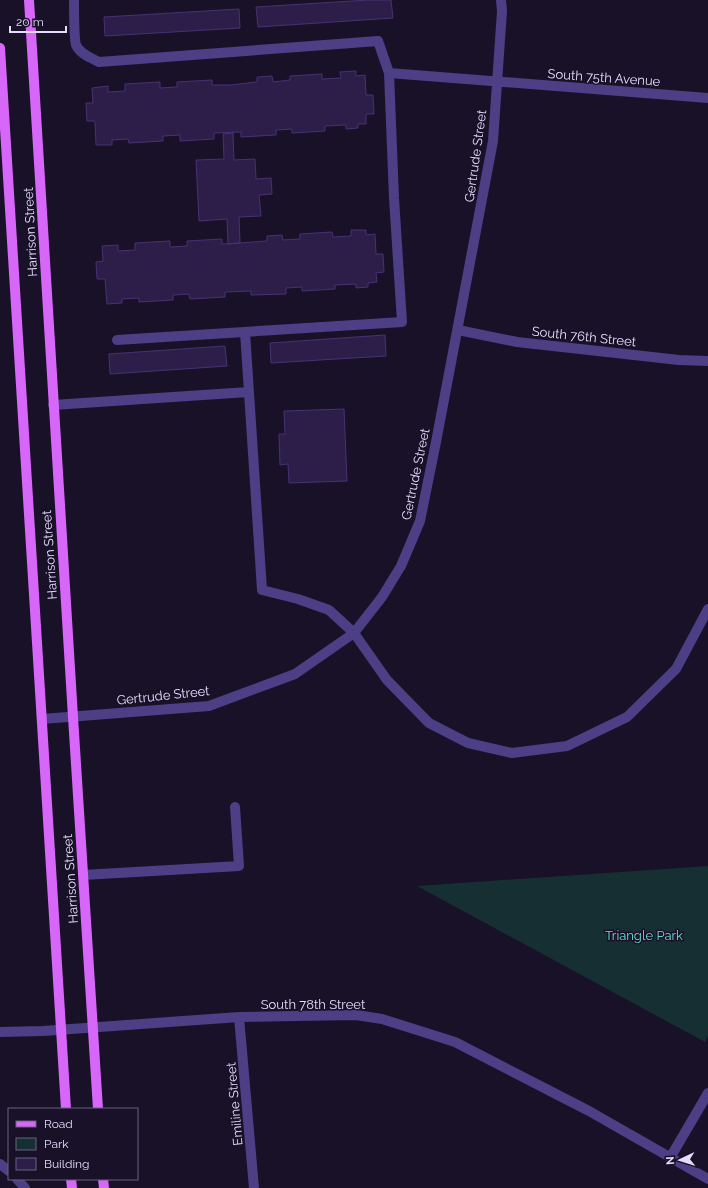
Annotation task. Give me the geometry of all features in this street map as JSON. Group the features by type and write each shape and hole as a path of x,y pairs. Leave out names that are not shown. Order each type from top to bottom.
{"main road":[{"name":"Harrison Street","path":"28,0 98,1108"},
{"name":"Harrison Street","path":"0,48 66,1108"}],"street":[{"path":"74,0 76,45 81,52 99,62 378,41 389,73 394,198 402,322 117,340"},
{"name":"Gertrude Street","path":"42,719 209,706 295,674 354,633 382,597 401,566 420,521 458,330 493,141 502,0"},
{"name":"South 75th Avenue","path":"389,73 708,98"},
{"name":"South 76th Street","path":"458,330 517,342 679,360 708,361"},
{"path":"245,332 262,590 298,599 329,610 354,633 387,680 429,723 468,743 512,753 567,746 627,717 676,669 708,609"},
{"path":"53,405 248,392"},
{"path":"83,875 239,866 235,807"},
{"name":"South 78th Street","path":"0,1032 92,1028 239,1017 356,1015 382,1019 455,1042 589,1111 708,1179"},
{"name":"Emiline Street","path":"239,1017 254,1188"},
{"path":"670,1158 708,1092"},
{"path":"0,1164 8,1170"},
{"path":"18,1180 25,1188"}],"green space":[{"name":"Triangle Park","path":"708,866 708,1036 705,1042 417,886"}],"building":[{"path":"391,0 393,18 258,27 256,7"},
{"path":"239,9 240,28 105,36 104,17"},
{"path":"356,71 356,76 365,75 366,95 373,95 374,114 366,114 366,124 358,124 358,128 346,129 346,125 325,126 325,131 292,133 292,129 276,130 276,135 241,137 241,132 214,133 214,139 180,141 180,135 163,136 163,141 129,143 128,139 112,140 112,145 96,145 95,121 87,121 86,103 93,103 92,88 108,86 108,92 125,91 125,84 160,82 160,88 177,87 177,82 212,80 212,85 230,85 257,82 257,77 272,76 273,82 290,80 290,76 322,74 322,79 341,78 340,72"},
{"path":"233,133 234,160 255,159 256,179 271,178 272,194 259,195 261,216 239,217 240,243 228,244 227,219 199,221 196,160 224,159 223,134"},
{"path":"351,230 366,230 366,235 375,234 376,254 383,254 384,272 376,273 377,282 368,283 368,287 356,288 356,284 335,285 335,289 302,291 302,287 286,288 286,294 251,295 251,291 225,292 225,297 190,299 189,294 173,295 173,300 139,302 139,298 122,299 122,303 107,304 105,279 97,279 96,262 103,261 102,246 118,245 118,251 135,250 135,243 170,241 170,247 187,246 187,241 222,239 222,244 240,243 267,241 267,236 282,235 283,240 300,239 300,234 332,232 333,237 351,236"},
{"path":"385,335 386,356 271,363 270,343"},
{"path":"225,346 227,366 110,374 109,354"},
{"path":"344,409 347,481 289,483 288,464 280,465 279,434 285,434 284,411"}]}
